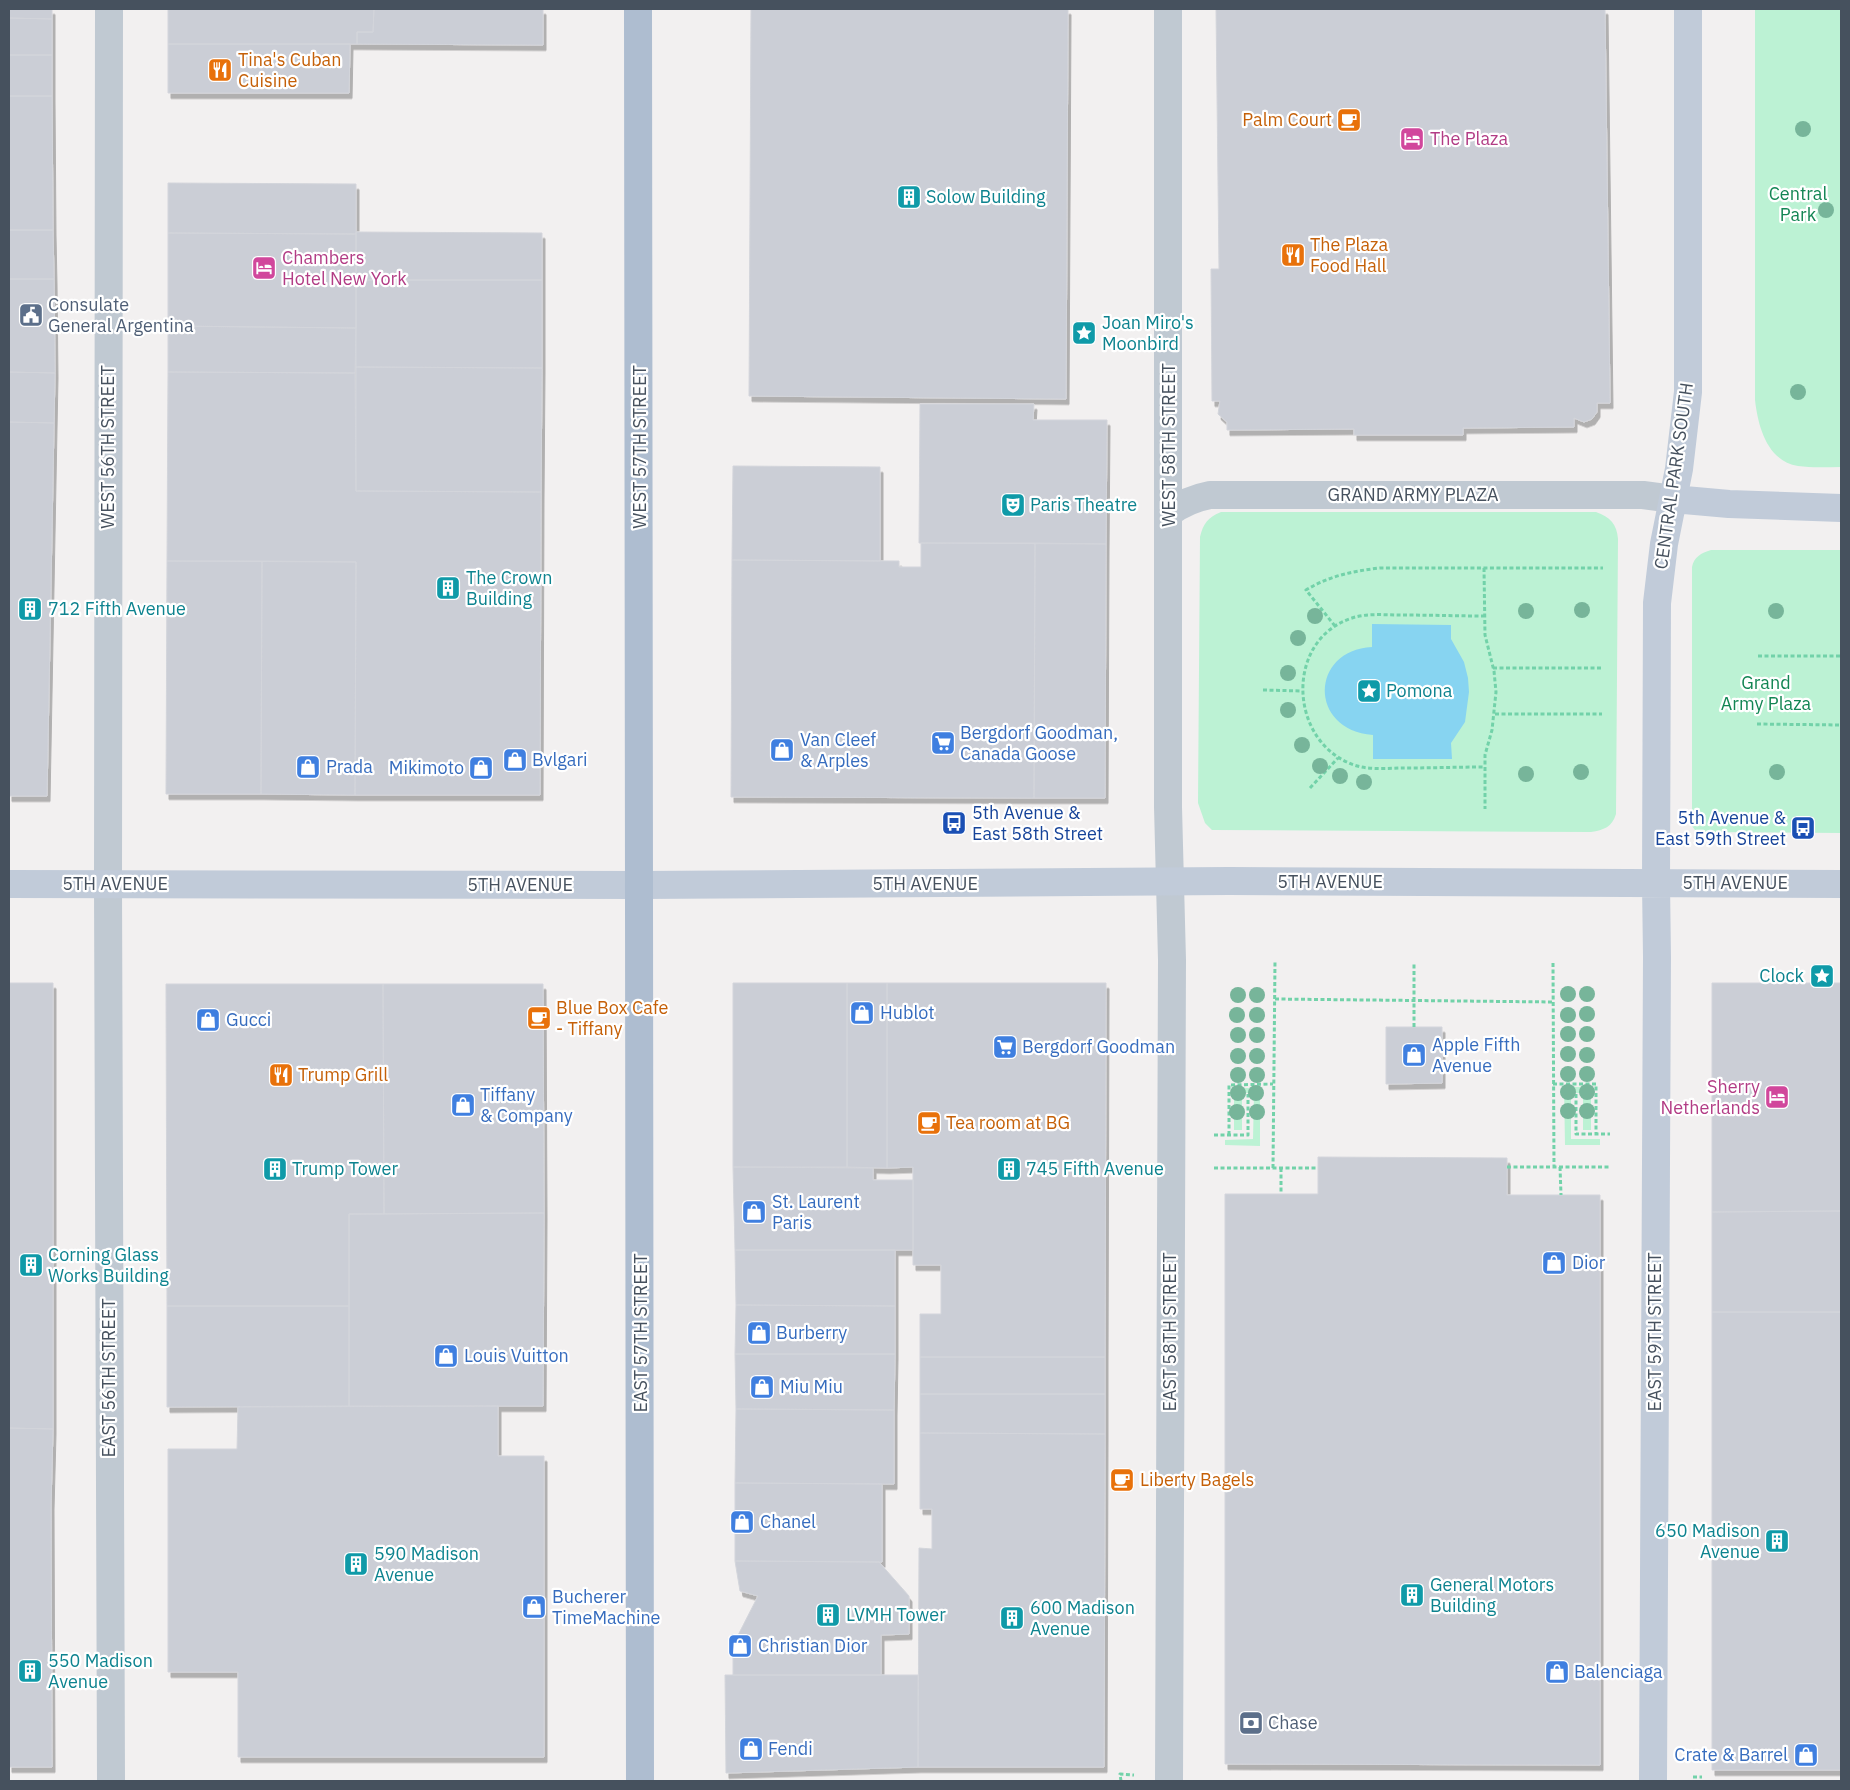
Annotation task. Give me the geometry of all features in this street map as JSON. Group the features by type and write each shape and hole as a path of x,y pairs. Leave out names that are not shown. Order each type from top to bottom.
{"main road":[{"name":"WEST 57TH STREET","path":"638,9 640,885"},
{"name":"CENTRAL PARK SOUTH","path":"1656,883 1657,603 1664,544 1679,469 1688,392 1688,9"},
{"name":"GRAND ARMY PLAZA","path":"1673,499 1730,504 1841,508"},
{"name":"5TH AVENUE","path":"9,884 640,885 1171,882 1841,884"},
{"name":"EAST 59TH STREET","path":"1653,1781 1656,883"},
{"name":"EAST 57TH STREET","path":"640,885 640,1781"}],"street":[{"name":"WEST 56TH STREET","path":"108,884 109,9"},
{"name":"WEST 58TH STREET","path":"1168,9 1168,806 1171,882"},
{"name":"GRAND ARMY PLAZA","path":"1169,513 1195,498 1210,495 1634,495 1673,499"},
{"name":"EAST 58TH STREET","path":"1169,1781 1171,882"},
{"name":"EAST 56TH STREET","path":"108,884 111,1781"}],"path":[{"path":"1335,626 1306,590 1322,581 1354,571 1380,568 1603,568"},
{"path":"1484,568 1485,635 1493,668 1496,692 1495,714 1487,743 1485,810"},
{"path":"1484,616 1371,615 1352,618 1335,626 1316,643 1306,667 1302,691 1304,712 1315,735 1328,750 1338,758 1351,764 1371,768 1485,767"},
{"path":"1758,656 1841,656"},
{"path":"1493,668 1603,668"},
{"path":"1263,690 1302,691"},
{"path":"1495,714 1602,714"},
{"path":"1757,724 1841,725"},
{"path":"1310,788 1338,758"},
{"path":"1273,1168 1275,962"},
{"path":"1414,962 1414,1027"},
{"path":"1554,963 1554,1167"},
{"path":"1275,999 1554,1002"},
{"path":"1229,1135 1229,1085 1274,1084"},
{"path":"1554,1084 1596,1084 1596,1134"},
{"path":"1214,1135 1248,1135 1248,1094"},
{"path":"1576,1094 1576,1134 1610,1134"},
{"path":"1507,1167 1610,1168"},
{"path":"1560,1167 1560,1195"},
{"path":"1214,1168 1318,1168"},
{"path":"1281,1168 1281,1193"},
{"path":"1121,1781 1120,1774 1135,1775"},
{"path":"1694,1777 1702,1777"}],"green space":[{"name":"Central Park","path":"1755,9 1841,9 1841,467 1798,466 1787,463 1772,450 1766,441 1756,410"},
{"path":"1221,512 1596,512 1609,519 1616,529 1618,539 1616,814 1610,825 1604,829 1591,832 1212,830 1205,823 1198,803 1200,537 1207,522"},
{"name":"Grand Army Plaza","path":"1711,550 1841,550 1841,833 1701,832 1695,830 1692,826 1692,567 1698,556"},
{"path":"1564,1087 1591,1087 1591,1130 1583,1130 1583,1093 1571,1093 1571,1139 1600,1139 1600,1145 1565,1145"},
{"path":"1234,1088 1260,1088 1260,1146 1225,1145 1225,1140 1253,1139 1254,1093 1242,1093 1242,1130 1234,1130"}],"water":[{"path":"1372,624 1451,625 1451,639 1464,662 1469,692 1465,722 1451,743 1452,759 1373,759 1373,735 1352,730 1337,720 1328,706 1325,690 1328,675 1337,661 1352,651 1372,647"}],"building":[{"path":"9,9 52,9 52,19 9,18"},
{"path":"168,9 374,9 373,32 357,32 357,44 168,44"},
{"path":"374,9 543,9 543,45 357,44 357,32 373,32"},
{"name":"Solow Building","path":"751,9 1068,9 1066,399 749,396"},
{"name":"The Plaza","path":"1216,9 1605,9 1610,403 1597,403 1597,412 1592,419 1584,422 1574,418 1574,427 1463,428 1463,435 1354,435 1354,429 1227,430 1227,422 1218,414 1220,401 1212,401 1211,269 1219,269"},
{"path":"9,18 52,19 52,55 9,55"},
{"path":"168,44 350,44 349,93 168,93"},
{"path":"9,55 52,55 52,96 9,96"},
{"path":"9,96 52,96 53,230 9,230"},
{"path":"168,183 356,184 356,234 168,233"},
{"path":"9,230 53,230 54,279 9,279"},
{"path":"356,232 542,233 542,280 356,280"},
{"path":"168,233 356,234 356,328 168,326"},
{"name":"Consulate General Argentina","path":"9,279 54,279 55,373 9,372"},
{"path":"356,280 542,280 542,368 356,367"},
{"path":"168,326 356,328 355,373 168,372"},
{"path":"356,367 542,368 541,492 356,491"},
{"path":"9,372 55,373 54,423 9,422"},
{"name":"The Crown Building","path":"168,372 355,373 356,491 541,492 540,795 355,795 356,562 167,561"},
{"name":"Paris Theatre","path":"920,404 1034,404 1033,420 1107,420 1106,544 919,543"},
{"name":"712 Fifth Avenue","path":"9,422 54,423 47,796 9,796"},
{"path":"733,466 880,467 880,561 732,560"},
{"path":"921,543 1035,543 1034,798 731,797 732,560 899,561 899,567 921,567"},
{"path":"1035,543 1106,544 1105,798 1034,798"},
{"path":"167,561 262,561 261,794 166,794"},
{"path":"262,561 356,562 355,795 261,794"},
{"name":"Corning Glass Works Building","path":"9,983 53,983 53,1429 9,1428"},
{"path":"733,983 847,983 847,1167 733,1167"},
{"path":"847,983 887,983 887,1168 847,1167"},
{"name":"745 Fifth Avenue","path":"887,983 1106,983 1105,1357 920,1357 920,1314 941,1314 941,1265 913,1265 913,1167 887,1168"},
{"name":"Sherry Netherlands","path":"1712,983 1841,983 1841,1211 1712,1212"},
{"name":"Trump Tower","path":"166,984 383,984 384,1214 349,1214 349,1306 167,1306"},
{"name":"Tiffany & Company","path":"383,984 543,984 544,1213 384,1214"},
{"name":"Apple Fifth Avenue","path":"1386,1027 1442,1027 1442,1083 1386,1084"},
{"name":"General Motors Building","path":"1318,1157 1507,1158 1507,1195 1600,1195 1600,1765 1225,1764 1225,1194 1318,1194"},
{"path":"733,1167 873,1168 873,1180 913,1180 913,1250 735,1250"},
{"path":"1841,1211 1841,1312 1712,1312 1712,1212"},
{"name":"Louis Vuitton","path":"544,1213 543,1406 349,1406 349,1214"},
{"path":"735,1250 895,1250 895,1306 736,1305"},
{"path":"736,1305 895,1306 895,1354 735,1354"},
{"path":"167,1306 349,1306 349,1406 167,1407"},
{"name":"650 Madison Avenue","path":"1712,1312 1841,1312 1841,1770 1712,1770"},
{"path":"735,1354 895,1354 894,1410 736,1409"},
{"path":"920,1357 1105,1357 1105,1394 920,1394"},
{"path":"920,1394 1105,1394 1105,1434 920,1433"},
{"name":"590 Madison Avenue","path":"498,1406 498,1456 544,1456 544,1757 238,1757 238,1672 168,1672 168,1449 237,1449 238,1407"},
{"path":"736,1409 894,1410 894,1484 735,1483"},
{"name":"550 Madison Avenue","path":"9,1428 53,1429 51,1504 52,1767 9,1767"},
{"name":"600 Madison Avenue","path":"920,1433 1105,1434 1104,1767 918,1767 919,1548 932,1549 932,1509 920,1509"},
{"path":"735,1483 882,1484 882,1562 735,1561"},
{"name":"LVMH Tower","path":"735,1561 879,1562 909,1596 909,1634 881,1635 881,1675 733,1675 733,1645 758,1596 740,1591"},
{"path":"725,1675 918,1675 918,1767 726,1773"}],"place":[{"name":"Tina's Cuban Cuisine","path":"220,70"},
{"name":"Palm Court","path":"1349,120"},
{"name":"The Plaza","path":"1412,139"},
{"name":"Solow Building","path":"909,197"},
{"name":"The Plaza Food Hall","path":"1293,255"},
{"name":"Chambers Hotel New York","path":"264,268"},
{"name":"Consulate General Argentina","path":"31,315"},
{"name":"Joan Miro's Moonbird","path":"1084,333"},
{"name":"Paris Theatre","path":"1013,505"},
{"name":"The Crown Building","path":"448,588"},
{"name":"712 Fifth Avenue","path":"30,609"},
{"name":"Pomona","path":"1369,691"},
{"name":"Bergdorf Goodman, Canada Goose","path":"943,743"},
{"name":"Van Cleef & Arples","path":"782,750"},
{"name":"Bvlgari","path":"515,760"},
{"name":"Prada","path":"308,767"},
{"name":"Mikimoto","path":"481,768"},
{"name":"5th Avenue & East 58th Street","path":"954,823"},
{"name":"5th Avenue & East 59th Street","path":"1803,828"},
{"name":"Clock","path":"1822,976"},
{"name":"Hublot","path":"862,1013"},
{"name":"Blue Box Cafe - Tiffany","path":"539,1018"},
{"name":"Gucci","path":"208,1020"},
{"name":"Bergdorf Goodman","path":"1005,1047"},
{"name":"Apple Fifth Avenue","path":"1414,1055"},
{"name":"Trump Grill","path":"281,1075"},
{"name":"Sherry Netherlands","path":"1777,1097"},
{"name":"Tiffany & Company","path":"463,1105"},
{"name":"Tea room at BG","path":"929,1123"},
{"name":"Trump Tower","path":"275,1169"},
{"name":"745 Fifth Avenue","path":"1009,1169"},
{"name":"St. Laurent Paris","path":"754,1212"},
{"name":"Dior","path":"1554,1263"},
{"name":"Corning Glass Works Building","path":"31,1265"},
{"name":"Burberry","path":"759,1333"},
{"name":"Louis Vuitton","path":"446,1356"},
{"name":"Miu Miu","path":"762,1387"},
{"name":"Liberty Bagels","path":"1122,1480"},
{"name":"Chanel","path":"742,1522"},
{"name":"650 Madison Avenue","path":"1777,1541"},
{"name":"590 Madison Avenue","path":"356,1564"},
{"name":"General Motors Building","path":"1412,1595"},
{"name":"Bucherer TimeMachine","path":"534,1607"},
{"name":"LVMH Tower","path":"828,1615"},
{"name":"600 Madison Avenue","path":"1012,1618"},
{"name":"Christian Dior","path":"740,1646"},
{"name":"550 Madison Avenue","path":"30,1671"},
{"name":"Balenciaga","path":"1557,1672"},
{"name":"Chase","path":"1251,1723"},
{"name":"Fendi","path":"751,1749"},
{"name":"Crate & Barrel","path":"1806,1755"}]}
